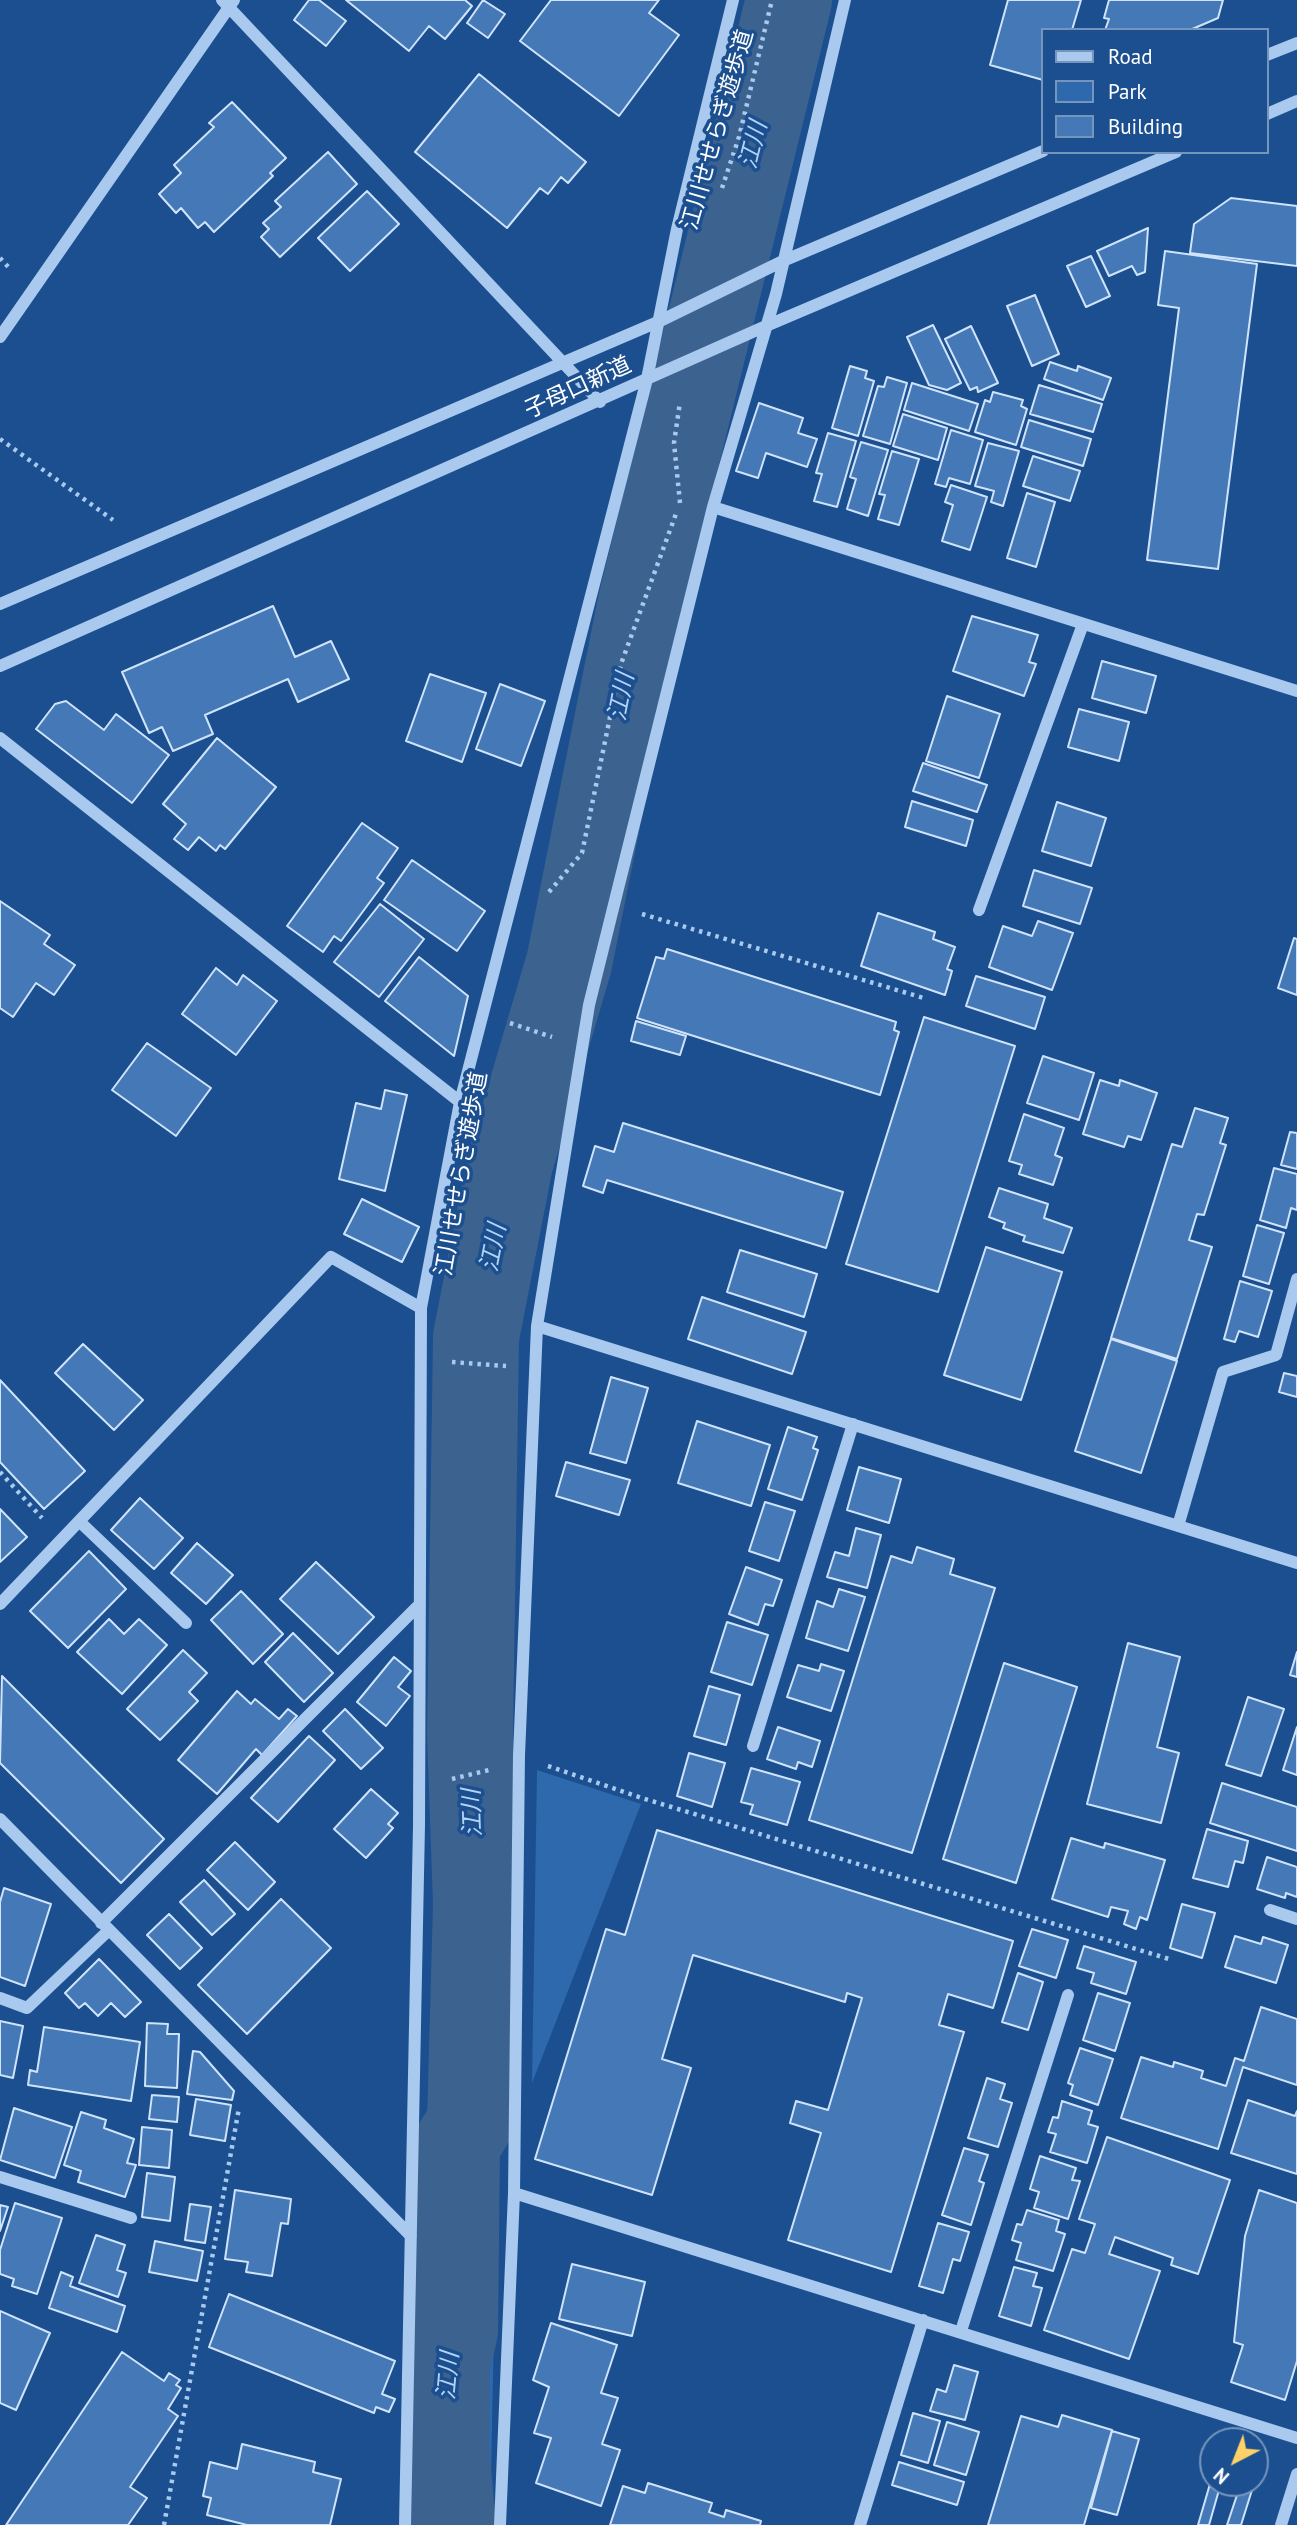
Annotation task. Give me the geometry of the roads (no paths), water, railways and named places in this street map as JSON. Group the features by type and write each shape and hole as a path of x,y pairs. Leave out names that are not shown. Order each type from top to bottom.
{"street":[{"path":"405,2525 420,1604 421,1308 460,1102 648,379 677,229 733,0"},
{"path":"500,2525 514,2193 519,1755 537,1326 582,1048 614,905 713,507 783,261 845,0"},
{"path":"0,337 228,3 600,402"},
{"path":"1269,54 1297,43"},
{"path":"1269,113 1297,101"},
{"name":"子母口新道","path":"0,604 660,321 783,261 1042,151"},
{"name":"子母口新道","path":"0,666 600,402 766,326 1171,154"},
{"path":"713,507 1297,691"},
{"path":"979,910 1083,624"},
{"path":"0,737 460,1102"},
{"path":"0,1604 331,1257 421,1308"},
{"path":"1178,1526 1223,1372 1276,1355 1297,1279"},
{"path":"537,1326 1297,1563"},
{"path":"753,1746 853,1424"},
{"path":"79,1521 186,1623"},
{"path":"0,1998 27,2008 420,1604"},
{"path":"0,1819 411,2236"},
{"path":"1270,1910 1297,1919"},
{"path":"961,2331 1069,1995"},
{"path":"0,2176 131,2218"},
{"path":"514,2193 1297,2438"},
{"path":"860,2525 923,2320"},
{"path":"1281,2525 1297,2474"}],"waterway":[{"name":"江川","path":"453,2525 446,2448 447,2364 455,2331 457,2144 470,2123 476,1903 470,1734 476,1337 510,1163 569,963 641,602 789,0"}]}
